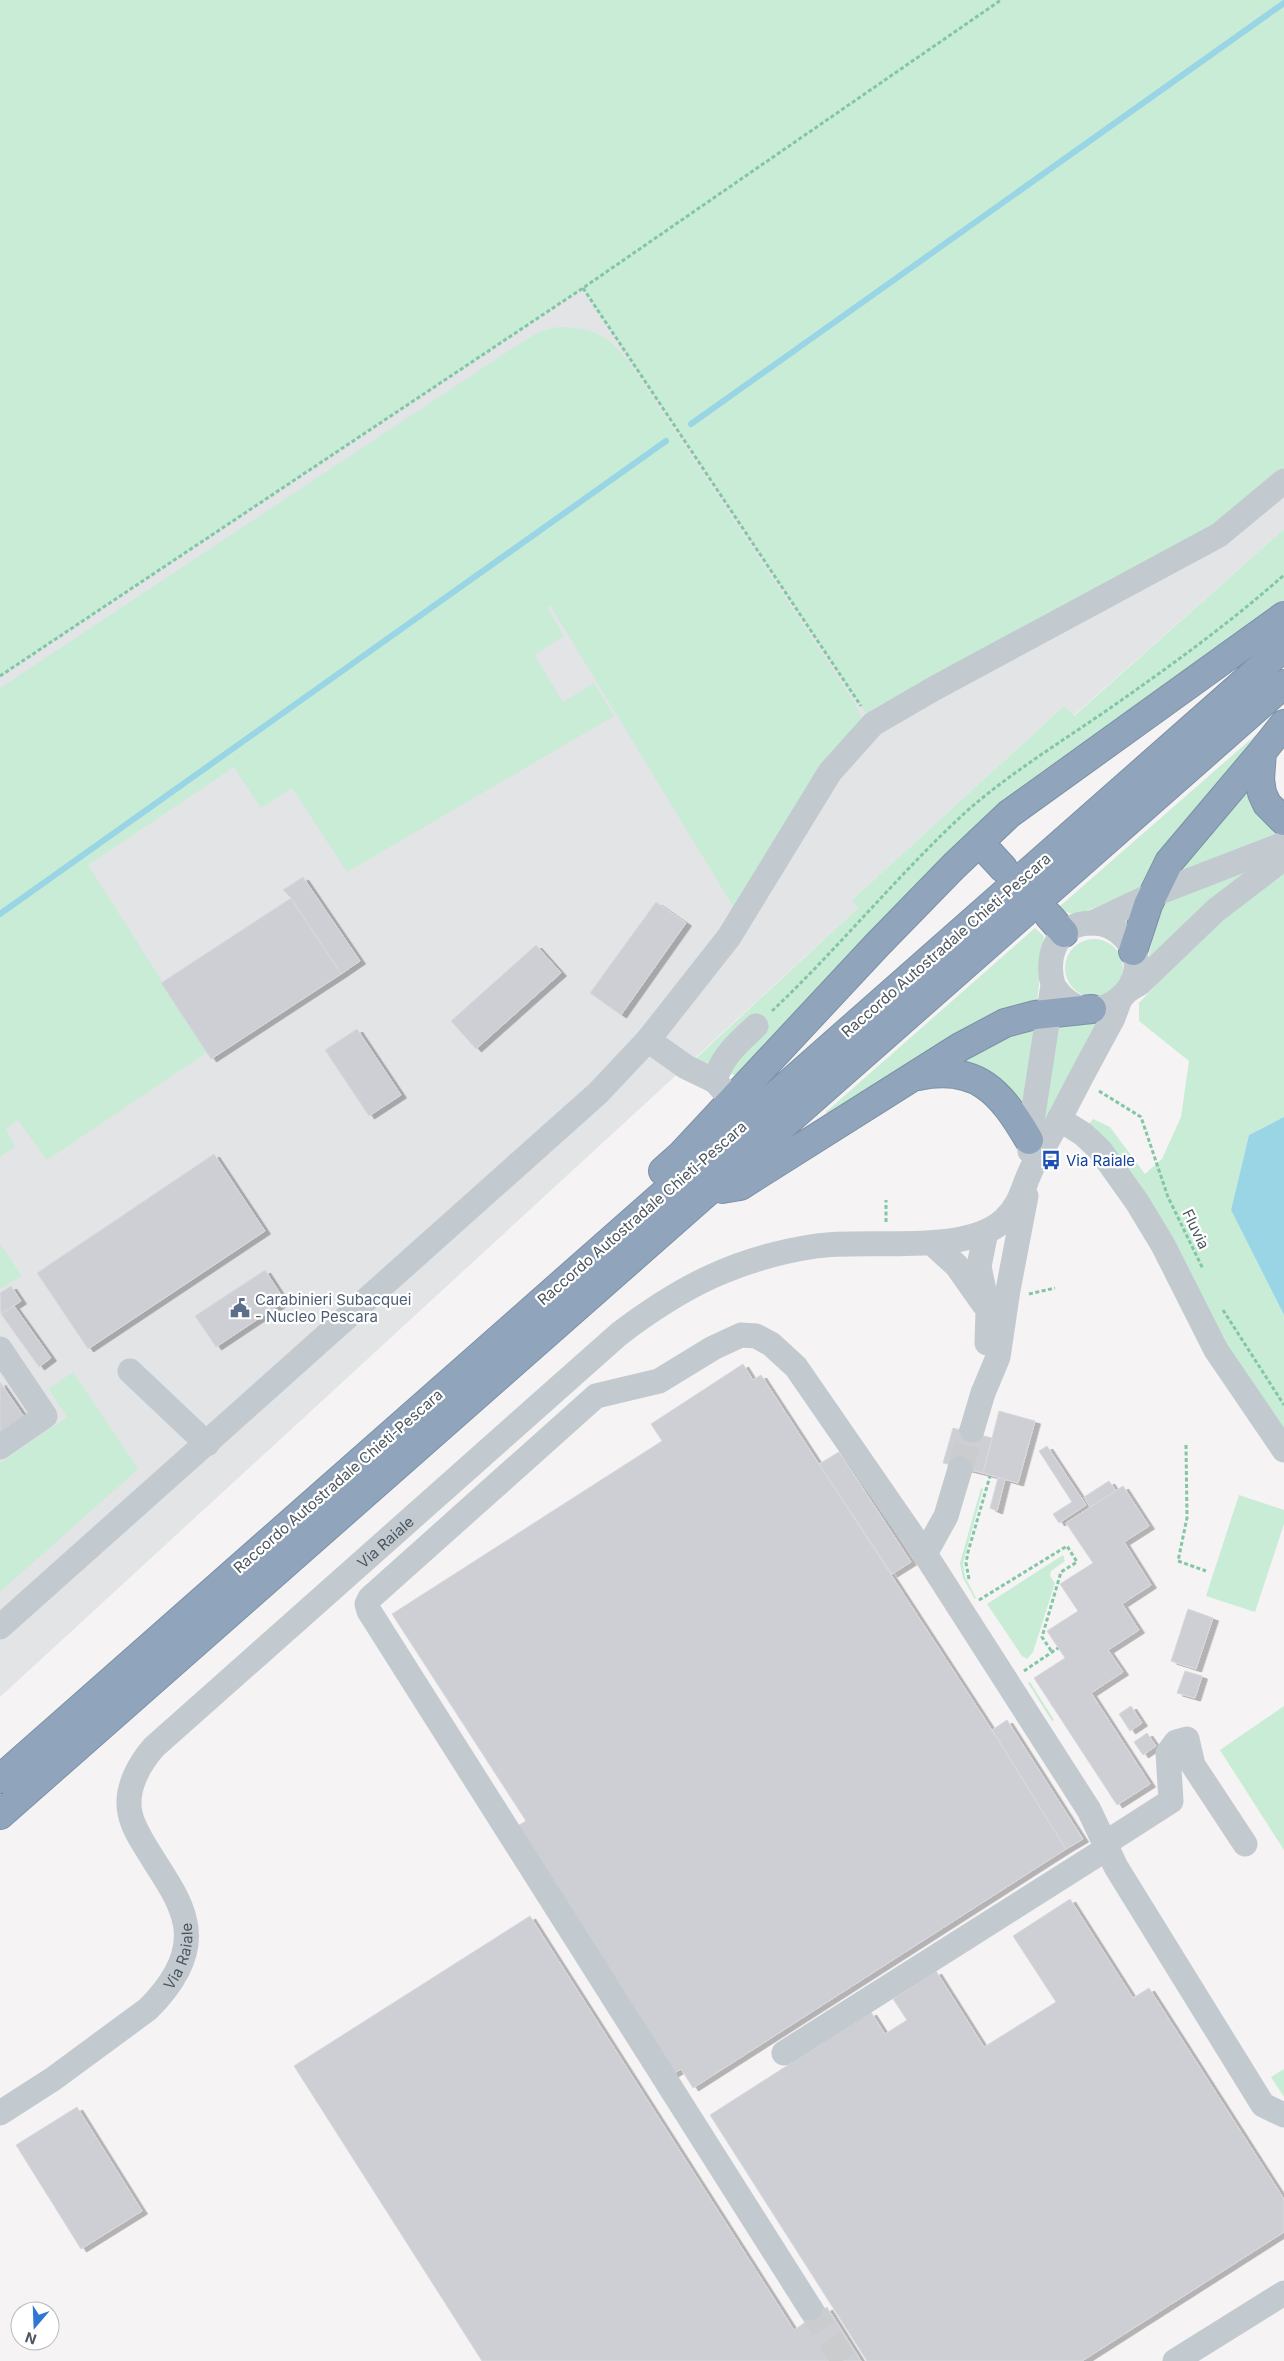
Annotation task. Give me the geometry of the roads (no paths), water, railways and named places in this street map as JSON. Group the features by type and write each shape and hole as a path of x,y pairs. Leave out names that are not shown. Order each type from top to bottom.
{"highway":[{"path":"543,1301 566,1260 681,1155 724,1090 877,945 1009,814 1284,616"},
{"name":"Raccordo Autostradale Chieti-Pescara","path":"0,1778 1284,647"},
{"name":"Raccordo Autostradale Chieti-Pescara","path":"0,1814 1284,684"},
{"path":"1133,951 1152,895 1169,862 1284,724"},
{"path":"1262,752 1260,779 1262,793 1275,814 1284,821"},
{"path":"979,842 1003,868"},
{"path":"708,1192 740,1186 960,1047 1004,1024 1035,1015 1092,1009"},
{"path":"914,1076 948,1072 967,1076 981,1082 996,1092 1007,1104 1029,1140"}],"street":[{"path":"0,1627 598,1093 648,1040 729,937 830,772 873,724 935,688 1219,535 1284,481"},
{"path":"1284,844 1152,895 1092,923 1073,927 1057,924 1049,972 1054,985 1059,993 1074,1005 1092,1009 1107,1007 1140,983 1216,910 1284,858"},
{"path":"1092,923 1106,925 1117,931 1127,940 1133,951 1136,964 1135,977 1125,994"},
{"name":"Via Raiale","path":"1031,1169 1029,1140 1054,985"},
{"name":"Via Raiale","path":"0,2113 148,2010 162,1996 180,1965 186,1939 185,1919 178,1901 135,1829 130,1812 130,1795 136,1773 143,1760 154,1747 619,1334 674,1295 737,1265 781,1252 859,1242 933,1244 986,1232 1003,1221 1016,1206 1031,1169 1060,1119 1079,1079 1125,994"},
{"path":"724,1090 718,1068 732,1049 756,1026"},
{"path":"648,1040 686,1067 724,1090"},
{"path":"1060,1119 1083,1134 1100,1150 1137,1202 1163,1245 1216,1350 1284,1450"},
{"path":"972,1430 983,1393 998,1357 1008,1290 1031,1169"},
{"path":"986,1232 1000,1255 1008,1290"},
{"path":"983,1393 987,1354 988,1311 980,1266 986,1232"},
{"path":"933,1244 957,1266 988,1311"},
{"path":"810,2308 367,1604 370,1598 596,1396 659,1381 713,1348 741,1334 756,1336 771,1344 796,1367 925,1554 1089,1810 1105,1846 1263,2105 1284,2115"},
{"path":"0,1349 45,1416 0,1446"},
{"path":"130,1370 207,1444"},
{"path":"925,1554 970,1474"},
{"path":"784,2053 1105,1846 1171,1801 1168,1753 1176,1742 1187,1739 1193,1765 1245,1844"},
{"path":"1174,2361 1284,2293"}],"water":[{"path":"1284,1117 1284,1315 1231,1210 1249,1135"}],"waterway":[{"path":"691,424 1284,3"},
{"path":"0,914 666,441"}],"tunnel":[{"path":"960,1469 972,1430"},
{"path":"810,2308 844,2361"}],"place":[{"name":"Via Raiale","path":"1051,1160"},
{"name":"Carabinieri Subacquei - Nucleo Pescara","path":"240,1308"}]}
